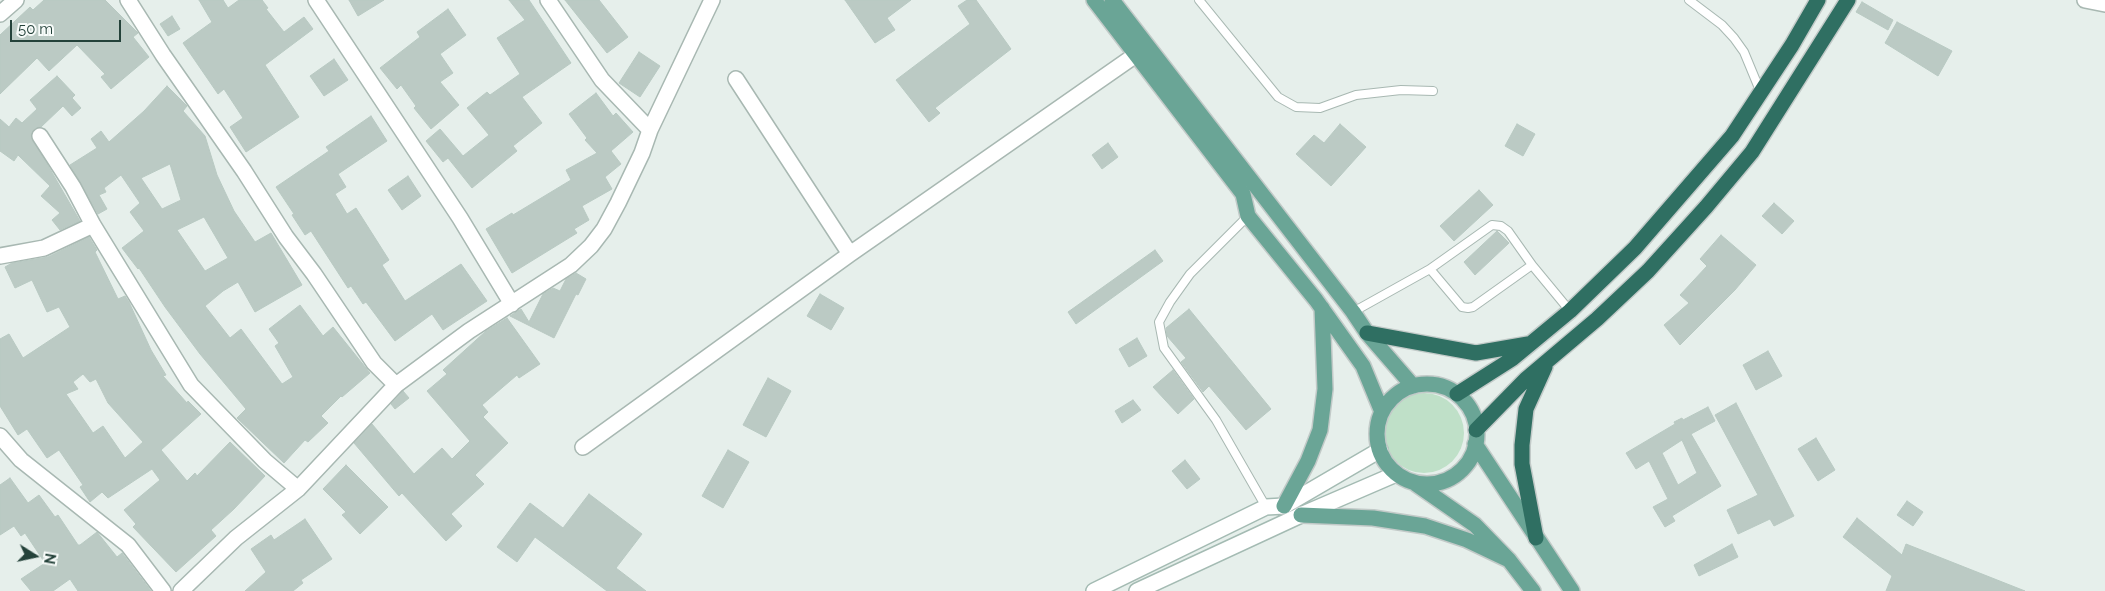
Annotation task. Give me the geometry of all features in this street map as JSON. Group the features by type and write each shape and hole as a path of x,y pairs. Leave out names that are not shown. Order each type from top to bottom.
{"highway":[{"path":"1457,394 1512,359 1570,311 1635,248 1732,136 1761,93 1818,0"},
{"path":"1476,437 1526,378 1597,319 1648,270 1752,152 1848,0"},
{"path":"1367,333 1476,353 1530,344"},
{"path":"1536,538 1522,464 1522,445 1526,409 1539,377 1550,358"}],"main road":[{"path":"1094,0 1243,194 1248,216 1322,308 1363,366 1382,412"},
{"path":"1112,0 1253,185 1353,312 1367,333 1413,386"},
{"path":"1284,506 1308,461 1320,430 1325,389 1322,308"},
{"path":"1533,591 1509,560 1475,525 1414,483 1396,474 1386,463 1377,438 1378,425 1382,412 1395,396 1413,386 1436,385 1457,394 1473,416 1476,437 1536,538 1572,591"},
{"path":"1414,483 1430,484 1446,480 1460,472 1470,459 1476,437"},
{"path":"1301,515 1373,518 1425,526 1466,540 1509,560"}],"street":[{"path":"0,14 16,0"},
{"path":"128,0 163,56 244,171 286,237 314,274 374,363 396,385"},
{"path":"316,0 460,218 512,304"},
{"path":"548,0 602,80 650,130"},
{"path":"181,591 236,538 298,488 396,385 469,331 571,265 591,246 604,229 618,204 642,153 650,130 712,0"},
{"path":"2085,0 2105,4"},
{"path":"584,447 850,254 1137,54"},
{"path":"736,79 850,254"},
{"path":"40,136 73,187 191,386 265,461 298,488"},
{"path":"0,256 44,248 94,225"},
{"path":"0,436 21,460 128,545 163,591"},
{"path":"1094,591 1266,507 1284,506 1380,450"},
{"path":"1137,591 1301,515 1396,474"}],"lane":[{"path":"1199,0 1278,97 1296,107 1320,108 1356,96 1401,90 1433,91"},
{"path":"1689,0 1722,25 1734,38 1744,52 1761,93"},
{"path":"1248,216 1190,274 1170,302 1159,322 1164,348 1216,420 1266,507"},
{"path":"1353,312 1430,269 1492,225 1501,226 1508,231 1532,265 1570,311"},
{"path":"1430,269 1462,306 1468,308 1473,307 1532,265"}],"green space":[{"path":"1424,393 1439,396 1452,405 1461,418 1464,433 1461,448 1452,461 1439,470 1424,473 1409,470 1396,461 1387,448 1384,433 1387,418 1396,405 1409,396"}],"building":[{"path":"44,0 105,0 138,33 133,37 149,57 111,89 101,77 105,74 77,45 49,71 37,58 0,94 0,35 30,7 33,10"},
{"path":"199,0 223,0 228,8 239,0 262,0 268,8 266,9 284,32 304,17 313,29 265,65 299,117 246,152 230,127 243,118 224,89 218,94 183,43 212,22"},
{"path":"349,0 384,0 358,16"},
{"path":"509,0 529,0 571,63 522,97 542,123 513,146 517,151 472,188 448,158 443,162 426,141 440,129 463,156 489,135 467,108 487,92 490,95 520,74 497,38 525,20"},
{"path":"565,0 599,0 628,37 607,53"},
{"path":"845,0 911,0 887,18 895,30 875,43"},
{"path":"967,0 976,0 1011,49 935,108 940,113 929,122 896,80 970,24 958,6"},
{"path":"1862,2 1893,20 1888,30 1856,12"},
{"path":"448,9 466,35 440,54 453,73 440,82 459,105 431,129 414,108 416,106 401,85 397,89 380,68 420,37 417,32"},
{"path":"172,16 180,29 168,36 160,24"},
{"path":"1897,22 1952,51 1938,76 1885,43"},
{"path":"639,52 660,66 640,97 619,83"},
{"path":"334,59 348,80 324,96 310,76"},
{"path":"57,76 75,95 72,98 81,108 72,116 63,106 41,127 35,128 31,136 80,221 60,230 52,220 60,213 41,196 50,186 18,155 14,161 0,151 0,119 9,127 16,118 22,123 37,109 30,100"},
{"path":"167,86 187,106 183,111 205,136 217,175 234,211 255,242 271,233 302,285 255,312 238,282 223,291 205,306 230,338 241,329 282,384 293,377 275,346 279,343 269,329 300,305 323,336 333,327 370,373 341,396 321,416 328,423 308,442 305,440 284,463 237,418 246,409 200,354 139,268 122,248 144,231 130,212 140,203 121,175 104,188 106,192 99,195 107,209 98,214 70,165 97,148 91,139 101,131 109,142 144,111","holes":["170,164 181,200 162,209 141,178","204,217 228,258 205,271 177,230"]},
{"path":"596,93 613,116 616,113 633,132 611,151 621,164 605,177 612,189 582,206 589,220 574,229 577,233 512,273 486,229 571,180 566,170 597,153 585,140 587,138 569,114"},
{"path":"371,116 387,141 338,174 346,187 335,194 347,214 356,208 389,260 382,265 405,301 461,264 487,301 443,330 432,314 395,341 366,302 363,304 351,286 348,288 311,231 305,235 276,187 329,151 326,147"},
{"path":"1340,124 1366,147 1331,186 1296,154 1314,135 1324,143"},
{"path":"1517,124 1535,134 1523,156 1505,146"},
{"path":"1108,143 1118,157 1102,169 1092,155"},
{"path":"408,176 421,196 402,210 388,190"},
{"path":"1479,190 1493,205 1454,241 1440,226"},
{"path":"1774,203 1794,221 1782,234 1762,216"},
{"path":"1497,231 1509,243 1475,275 1464,262"},
{"path":"1721,235 1756,265 1735,290 1680,345 1664,325 1689,303 1680,295 1707,266 1700,259"},
{"path":"89,237 97,250 95,252 118,299 125,296 129,302 151,350 166,375 163,376 187,403 188,401 201,414 161,450 187,481 195,473 197,476 230,442 265,476 211,530 216,536 176,572 133,527 136,524 124,510 160,480 152,469 108,498 102,492 90,502 80,487 83,485 59,450 47,458 27,429 18,435 0,406 0,339 9,334 23,358 70,327 59,307 47,312 32,280 15,288 5,267 12,263 48,257","holes":["83,374 90,382 96,379 108,403 143,442 125,458 103,426 93,433 66,394 78,389 73,382"]},
{"path":"1155,250 1163,261 1076,324 1068,312"},
{"path":"576,273 586,279 578,295 576,294 554,338 510,316 521,309 529,322 543,294 553,288 560,291 566,279"},
{"path":"820,294 844,308 831,330 807,316"},
{"path":"1189,309 1271,409 1246,430 1209,386 1203,392 1181,362 1186,358 1167,336 1166,328"},
{"path":"507,318 540,364 519,378 517,375 482,405 488,412 483,417 508,443 475,475 484,484 451,514 462,526 446,541 402,493 399,496 354,443 372,424 414,474 442,448 452,459 470,441 427,391 447,374 443,370 486,331"},
{"path":"1137,338 1147,356 1129,367 1119,349"},
{"path":"1768,351 1782,376 1756,390 1743,365"},
{"path":"1173,370 1194,399 1178,414 1153,387"},
{"path":"768,378 791,391 766,437 743,425"},
{"path":"403,391 409,398 395,409 391,404"},
{"path":"1133,400 1141,410 1122,423 1115,411"},
{"path":"1736,403 1794,516 1774,526 1770,519 1738,534 1727,510 1758,495 1715,415"},
{"path":"1708,407 1715,421 1691,434 1721,486 1672,516 1675,521 1665,527 1653,507 1668,499 1649,461 1636,469 1626,453 1675,424 1674,422 1682,418 1683,420","holes":["1682,440 1697,473 1678,485 1662,453"]},
{"path":"1816,438 1835,470 1818,481 1798,449"},
{"path":"728,450 749,462 723,508 702,496"},
{"path":"1185,460 1200,479 1187,489 1172,471"},
{"path":"346,465 388,507 360,534 342,515 346,512 323,489"},
{"path":"10,478 28,503 39,495 55,517 58,515 78,545 97,532 117,557 122,553 151,591 78,591 70,579 53,591 31,591 21,579 45,563 25,533 21,536 14,526 0,535 0,485"},
{"path":"589,494 642,534 616,568 646,591 607,591 535,537 517,562 497,547 530,503 563,528"},
{"path":"1907,501 1923,512 1913,526 1897,515"},
{"path":"1857,518 1902,555 1906,544 2025,591 1886,591 1892,576 1843,537"},
{"path":"305,519 332,559 301,580 303,583 293,591 245,591 266,572 251,549 271,535 274,540"},
{"path":"1732,544 1738,557 1699,576 1694,565"}]}
